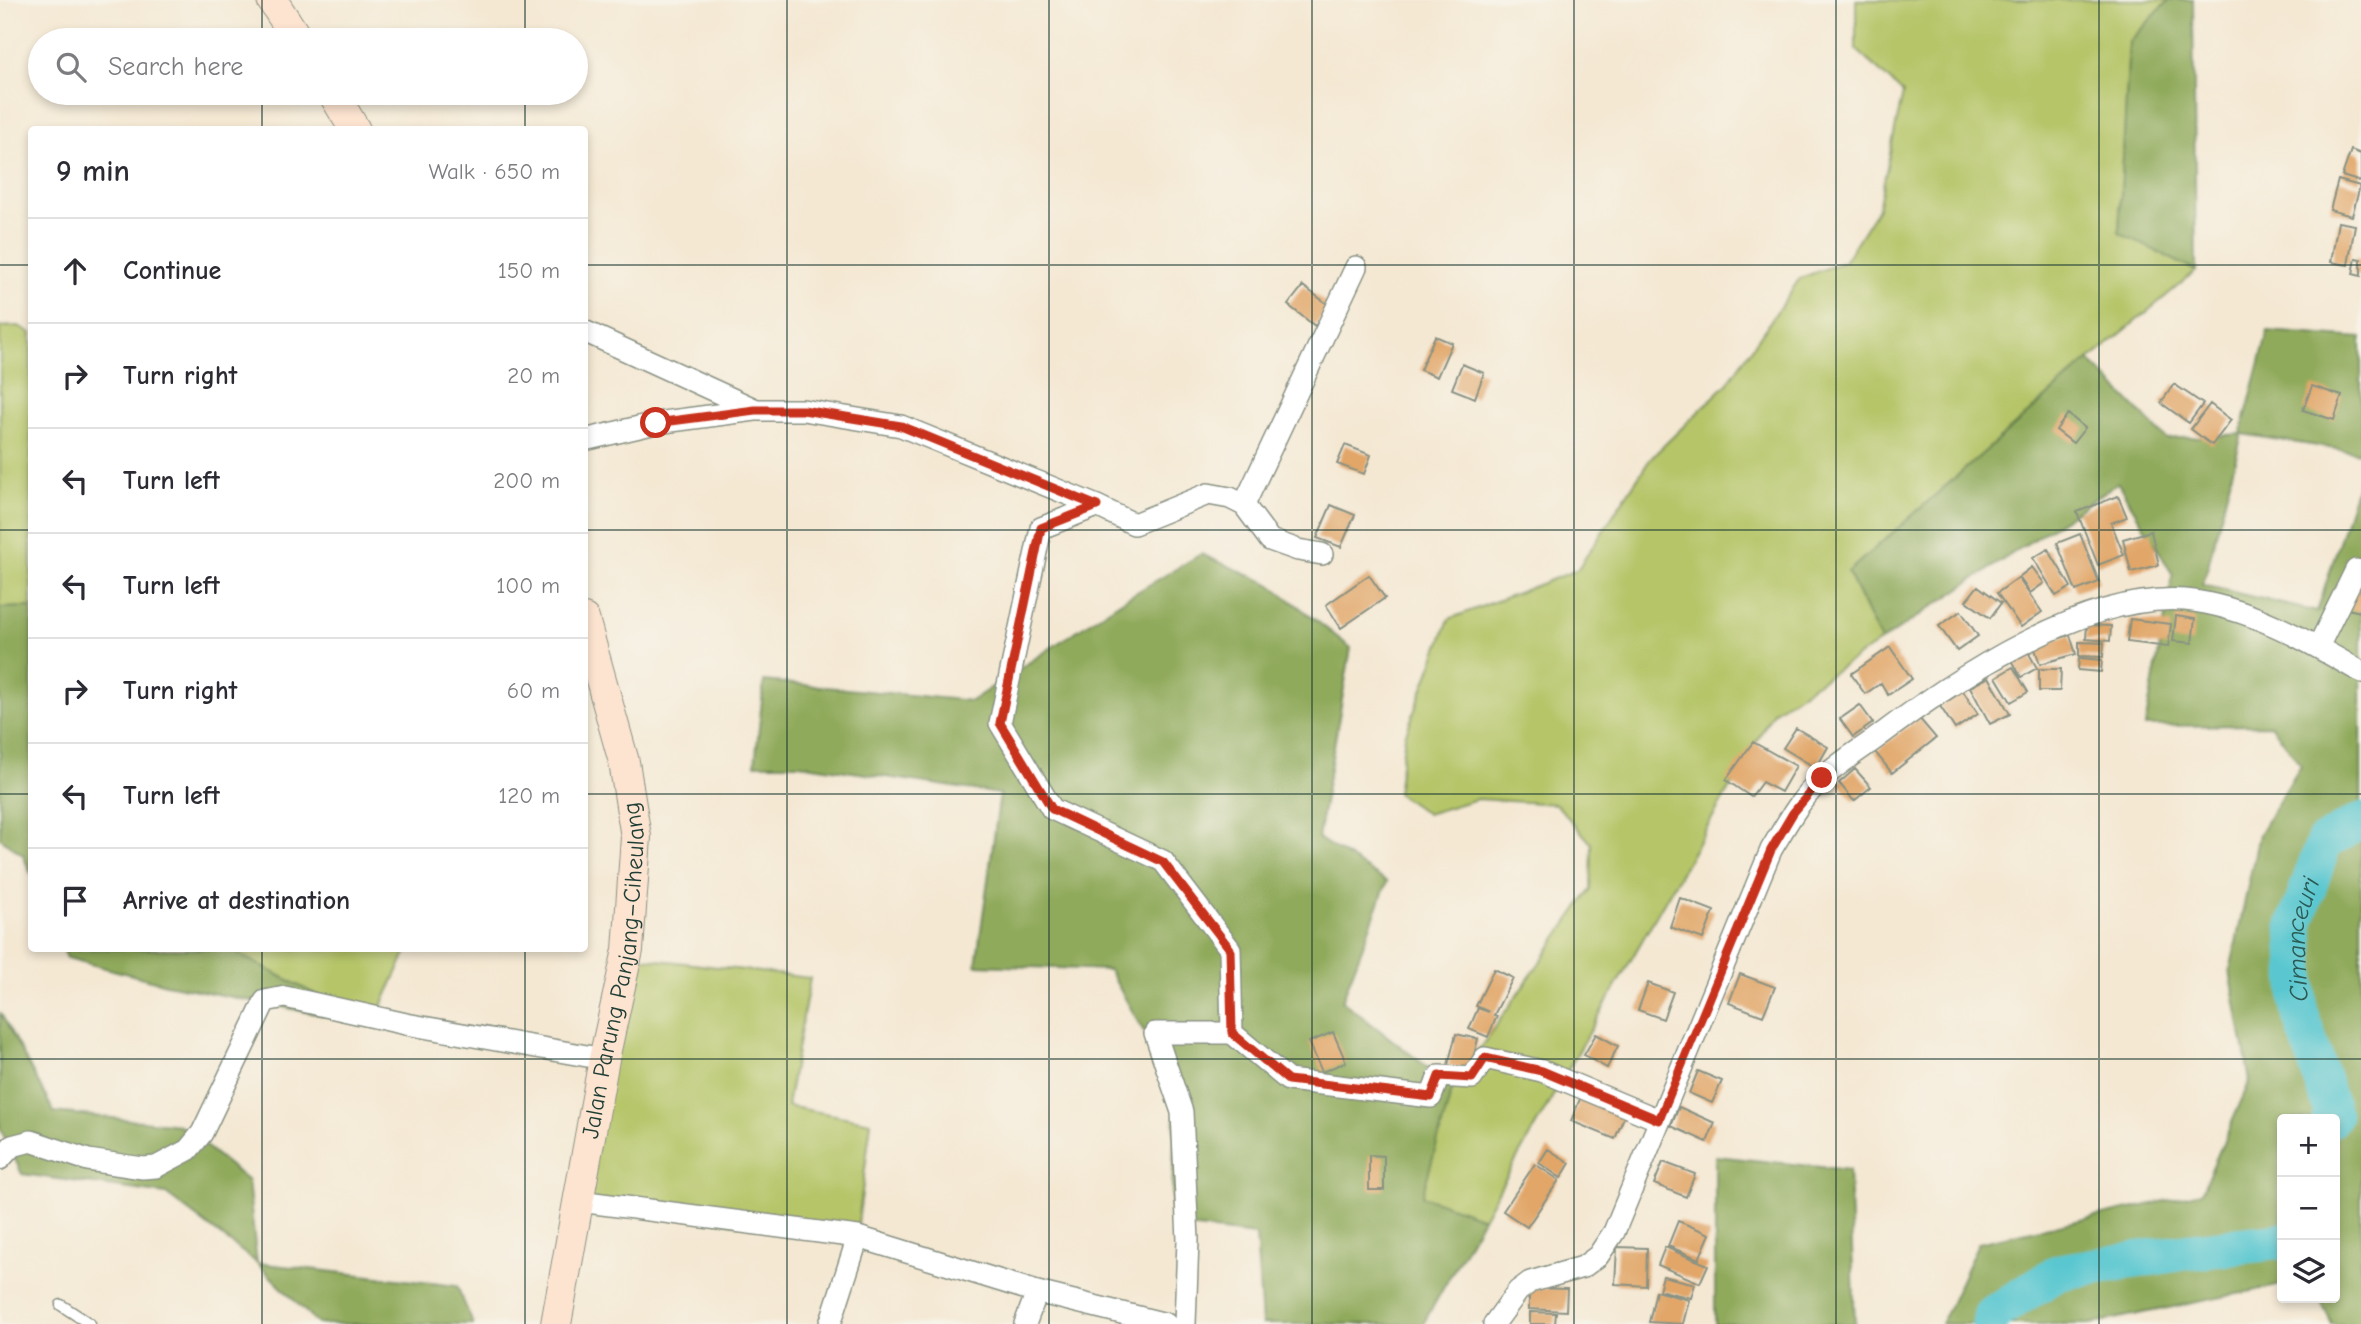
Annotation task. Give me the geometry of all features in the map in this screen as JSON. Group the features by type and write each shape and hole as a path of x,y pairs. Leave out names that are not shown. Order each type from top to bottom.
{"street":[{"path":"272,0 290,28"},
{"path":"339,105 353,126"},
{"path":"1244,505 1356,267"},
{"path":"588,333 755,410"},
{"path":"588,439 656,423 755,410 803,410 901,426 1097,506 1134,524 1208,494 1230,498 1244,505 1270,540 1298,550 1322,554"},
{"path":"1097,506 1041,528 1000,723 1052,809 1163,862 1222,938 1230,949 1232,1033"},
{"path":"2318,647 2356,570 2361,571"},
{"path":"1494,1324 1518,1291 1530,1282 1583,1267 1598,1256 1614,1232 1771,850 1793,813 1822,778 1929,698 2025,642 2102,610 2144,600 2186,600 2232,611 2274,626 2361,672"},
{"name":"Jalan Parung Panjang–Ciheulang","path":"556,1324 604,1059 628,950 636,837 624,762 588,633"},
{"path":"0,1158 12,1146 31,1141 88,1160 143,1168 156,1167 188,1150 202,1133 265,1001 285,997 406,1024 604,1059"},
{"path":"1185,1324 1188,1240 1182,1112 1155,1033 1232,1033 1288,1080 1431,1097 1439,1076 1472,1078 1485,1058 1542,1071 1659,1120"},
{"path":"579,1201 858,1237 1037,1292 1166,1324"},
{"path":"830,1324 858,1237"},
{"path":"1025,1324 1037,1292"}],"lane":[{"path":"61,1305 90,1324"}],"green space":[{"path":"1856,0 2169,0 2129,43 2119,232 2196,271 2089,360 1848,572 1881,641 1773,712 1483,1218 1421,1196 1453,1087 1591,889 1592,844 1556,804 1477,799 1427,814 1397,793 1405,736 1449,619 1577,570 1651,458 1727,384 1800,278 1844,262 1878,208 1903,93 1856,49"},
{"path":"2169,0 2193,0 2196,271 2119,233 2129,42"},
{"path":"19,326 28,331 28,607 0,608 0,327"},
{"path":"2268,331 2361,338 2361,453 2242,434 2203,585 2317,612 2361,473 2361,1324 2332,1324 2322,1303 2340,1303 2340,1114 2277,1114 2277,1286 2089,1324 1941,1324 1978,1243 2201,1193 2250,1081 2230,971 2259,834 2301,765 2271,725 2145,726 2173,575 2118,483 1881,641 1848,572 2089,360 2166,439 2241,434"},
{"path":"1201,554 1270,584 1351,648 1318,838 1387,882 1342,1001 1453,1087 1422,1196 1483,1218 1423,1324 1262,1324 1256,1235 1171,1225 1176,1088 1109,970 976,965 1000,794 799,764 755,764 764,681 971,701 1120,602"},
{"path":"28,607 28,867 23,855 0,838 0,608"},
{"path":"64,952 235,952 373,1025 166,984 67,958"},
{"path":"235,952 407,952 373,1025"},
{"path":"634,957 810,978 787,1106 871,1122 856,1239 575,1202"},
{"path":"0,1012 54,1112 180,1125 248,1181 257,1263 166,1194 22,1174 0,1128"},
{"path":"1715,1156 1849,1170 1855,1324 1715,1324"},
{"path":"257,1263 457,1286 473,1324 318,1324"}],"building":[{"path":"2351,150 2361,154 2361,182 2342,176"},
{"path":"2338,180 2360,186 2352,216 2330,210"},
{"path":"2338,222 2355,225 2348,265 2331,262"},
{"path":"2356,258 2361,259 2361,276 2353,274"},
{"path":"1303,286 1330,306 1315,326 1288,305"},
{"path":"1435,336 1452,343 1437,377 1420,370"},
{"path":"1462,364 1484,373 1475,398 1452,389"},
{"path":"2174,384 2203,404 2189,423 2161,403"},
{"path":"2312,386 2342,396 2334,420 2303,410"},
{"path":"2210,404 2231,420 2212,445 2191,429"},
{"path":"2068,414 2085,428 2073,443 2056,430"},
{"path":"1345,445 1371,455 1364,474 1337,464"},
{"path":"2118,496 2127,517 2111,523 2124,555 2098,565 2077,512"},
{"path":"1331,505 1355,515 1341,547 1317,538"},
{"path":"2151,531 2159,565 2131,572 2123,539"},
{"path":"2080,534 2099,582 2076,591 2057,543"},
{"path":"2048,549 2071,587 2056,596 2033,558"},
{"path":"2032,567 2044,583 2030,593 2019,577"},
{"path":"1369,575 1385,598 1341,628 1326,605"},
{"path":"2018,578 2042,612 2021,627 1997,593"},
{"path":"2361,581 2361,612 2347,609"},
{"path":"1978,586 2001,603 1990,618 1966,601"},
{"path":"1961,611 1978,636 1957,651 1939,626"},
{"path":"2176,616 2195,619 2192,643 2173,641"},
{"path":"2130,619 2171,624 2168,647 2127,642"},
{"path":"2087,625 2111,626 2110,641 2086,639"},
{"path":"2070,635 2076,654 2040,664 2034,646"},
{"path":"2079,642 2104,643 2103,657 2079,656"},
{"path":"1890,647 1912,679 1888,695 1881,683 1865,694 1851,674"},
{"path":"2027,650 2037,668 2021,677 2011,658"},
{"path":"2079,658 2102,660 2101,672 2078,670"},
{"path":"2013,667 2028,692 2011,702 1996,677"},
{"path":"2039,669 2061,669 2060,691 2039,691"},
{"path":"1989,677 2010,714 1990,724 1970,687"},
{"path":"1963,691 1978,714 1955,729 1940,706"},
{"path":"1860,705 1873,723 1853,737 1840,719"},
{"path":"1919,718 1936,738 1892,773 1875,752"},
{"path":"1796,728 1828,747 1816,768 1783,748"},
{"path":"1753,742 1796,766 1781,792 1762,782 1751,797 1726,780"},
{"path":"1855,769 1871,787 1854,801 1839,783"},
{"path":"1680,898 1714,911 1703,939 1670,927"},
{"path":"1494,969 1513,978 1494,1015 1497,1016 1488,1037 1469,1029 1478,1008 1489,1012 1476,1006"},
{"path":"1740,974 1775,987 1763,1016 1729,1003"},
{"path":"1648,983 1673,992 1663,1019 1638,1010"},
{"path":"1333,1032 1346,1062 1322,1072 1309,1042"},
{"path":"1456,1034 1478,1039 1470,1071 1448,1065"},
{"path":"1596,1034 1618,1046 1607,1068 1584,1055"},
{"path":"1698,1071 1722,1081 1712,1103 1689,1093"},
{"path":"1582,1094 1626,1112 1615,1139 1571,1121"},
{"path":"1679,1107 1715,1123 1707,1142 1671,1126"},
{"path":"1548,1149 1570,1163 1561,1178 1539,1163"},
{"path":"1369,1155 1384,1156 1384,1190 1369,1190"},
{"path":"1663,1162 1695,1174 1686,1197 1654,1184"},
{"path":"1535,1164 1559,1180 1527,1227 1503,1211"},
{"path":"1678,1221 1710,1234 1699,1259 1668,1246"},
{"path":"1617,1247 1647,1248 1646,1286 1615,1284"},
{"path":"1665,1247 1708,1265 1700,1283 1658,1265"},
{"path":"1663,1276 1695,1284 1691,1298 1659,1290"},
{"path":"1529,1288 1567,1289 1566,1311 1529,1309"},
{"path":"1656,1291 1689,1300 1683,1324 1649,1322"},
{"path":"1530,1312 1556,1313 1555,1324 1530,1324"}],"waterway":[{"name":"Cimanceuri","path":"2333,1114 2299,1009 2295,925 2324,842 2361,821"},
{"name":"Cimanceuri","path":"1990,1324 1992,1314 2059,1272 2185,1252 2277,1242"}],"route":[{"path":"656,423 755,410 803,410 901,426 1097,506 1041,528 1000,723 1052,809 1163,862 1230,949 1232,1033 1288,1080 1431,1097 1439,1076 1472,1078 1485,1058 1542,1071 1659,1120 1771,850 1793,813 1822,778"}]}
